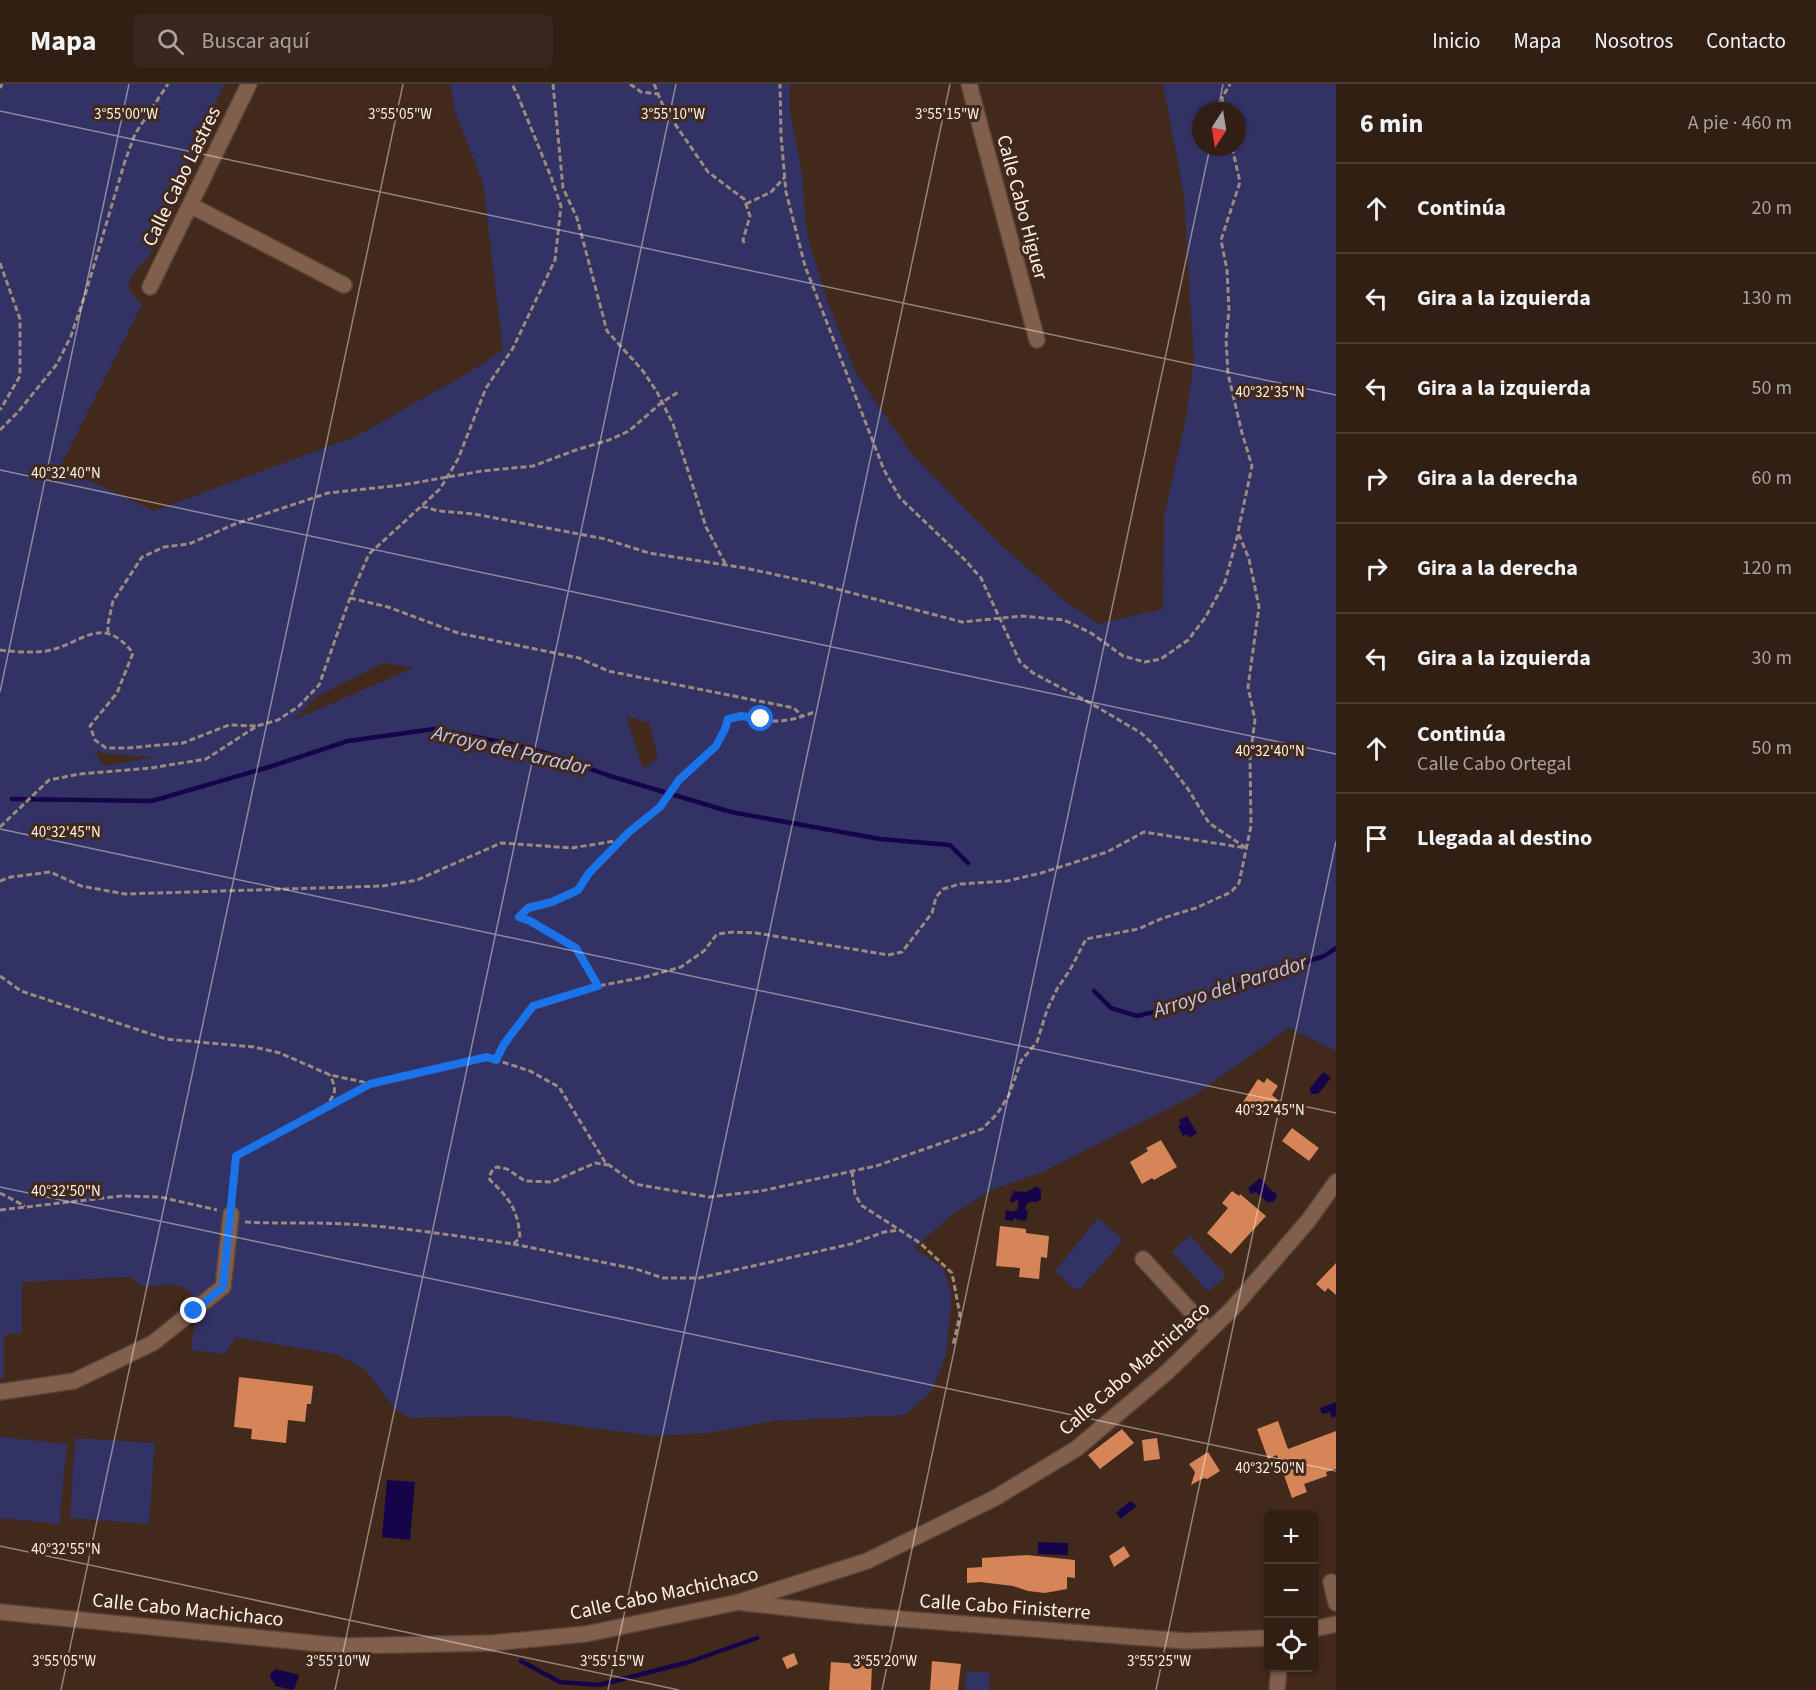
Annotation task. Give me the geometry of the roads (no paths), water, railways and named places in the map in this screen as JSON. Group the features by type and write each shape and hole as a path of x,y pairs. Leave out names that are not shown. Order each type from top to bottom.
{"street":[{"name":"Calle Cabo Lastres","path":"150,287 249,84"},
{"name":"Calle Cabo Higuer","path":"969,84 1036,340"},
{"path":"190,205 344,285"},
{"name":"Calle Cabo Machichaco","path":"0,1612 343,1646 492,1643 586,1634 738,1602 867,1561 995,1498 1076,1449 1166,1373 1232,1309 1308,1221 1336,1182"},
{"path":"0,1392 74,1381 153,1343 223,1287 231,1214"},
{"path":"1143,1259 1209,1331"},
{"path":"1331,1582 1336,1603"},
{"name":"Calle Cabo Finisterre","path":"738,1602 875,1617 1186,1641 1264,1638"},
{"path":"1318,1628 1336,1624"},
{"path":"1277,1690 1279,1672"}],"waterway":[{"name":"Arroyo del Parador","path":"12,799 152,801 348,741 434,729 516,745 731,812 880,839 950,845 968,863"},
{"name":"Arroyo del Parador","path":"1094,991 1111,1008 1137,1016 1167,1009 1324,956 1336,948"},
{"path":"521,1661 560,1682 599,1685 689,1662 757,1638"}]}
